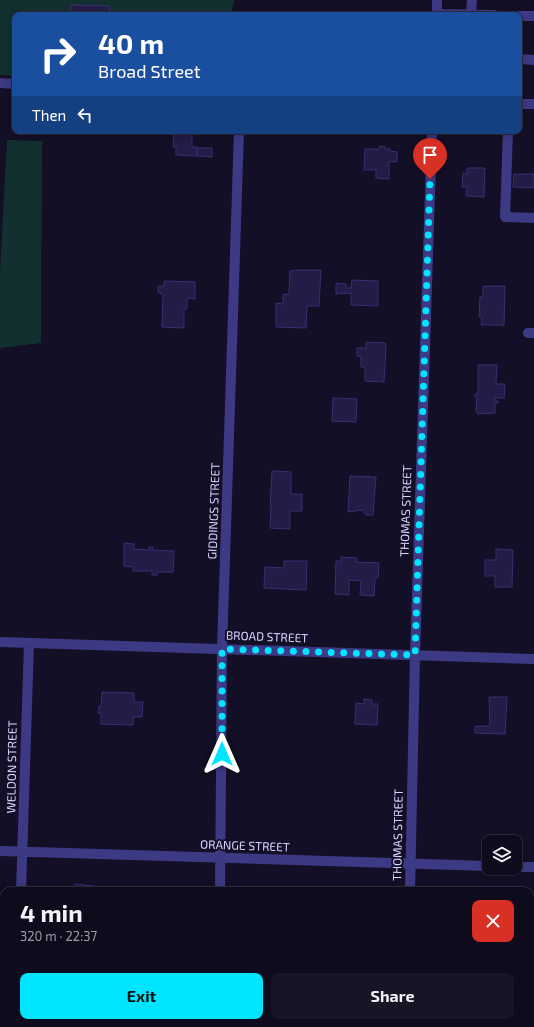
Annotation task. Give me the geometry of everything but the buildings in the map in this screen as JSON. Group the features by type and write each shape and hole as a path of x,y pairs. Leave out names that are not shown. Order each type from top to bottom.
{"street":[{"path":"437,0 437,12"},
{"path":"471,12 472,0"},
{"path":"522,16 534,16"},
{"path":"522,59 534,60"},
{"path":"0,83 12,84"},
{"path":"522,104 534,104"},
{"name":"GIDDINGS STREET","path":"220,887 222,858 222,649 239,134"},
{"name":"THOMAS STREET","path":"410,887 415,655 432,134"},
{"path":"508,134 505,216 534,218"},
{"name":"BROAD STREET","path":"0,642 534,659"},
{"name":"WELDON STREET","path":"21,887 29,643"},
{"name":"ORANGE STREET","path":"0,851 411,865 482,866"},
{"path":"522,867 534,867"}],"green space":[{"path":"0,0 234,0 232,12 12,12 12,76 0,75"},
{"path":"7,140 42,141 41,343 0,348 0,272"}],"route":[{"path":"222,754 222,649 415,655 430,179"}]}
